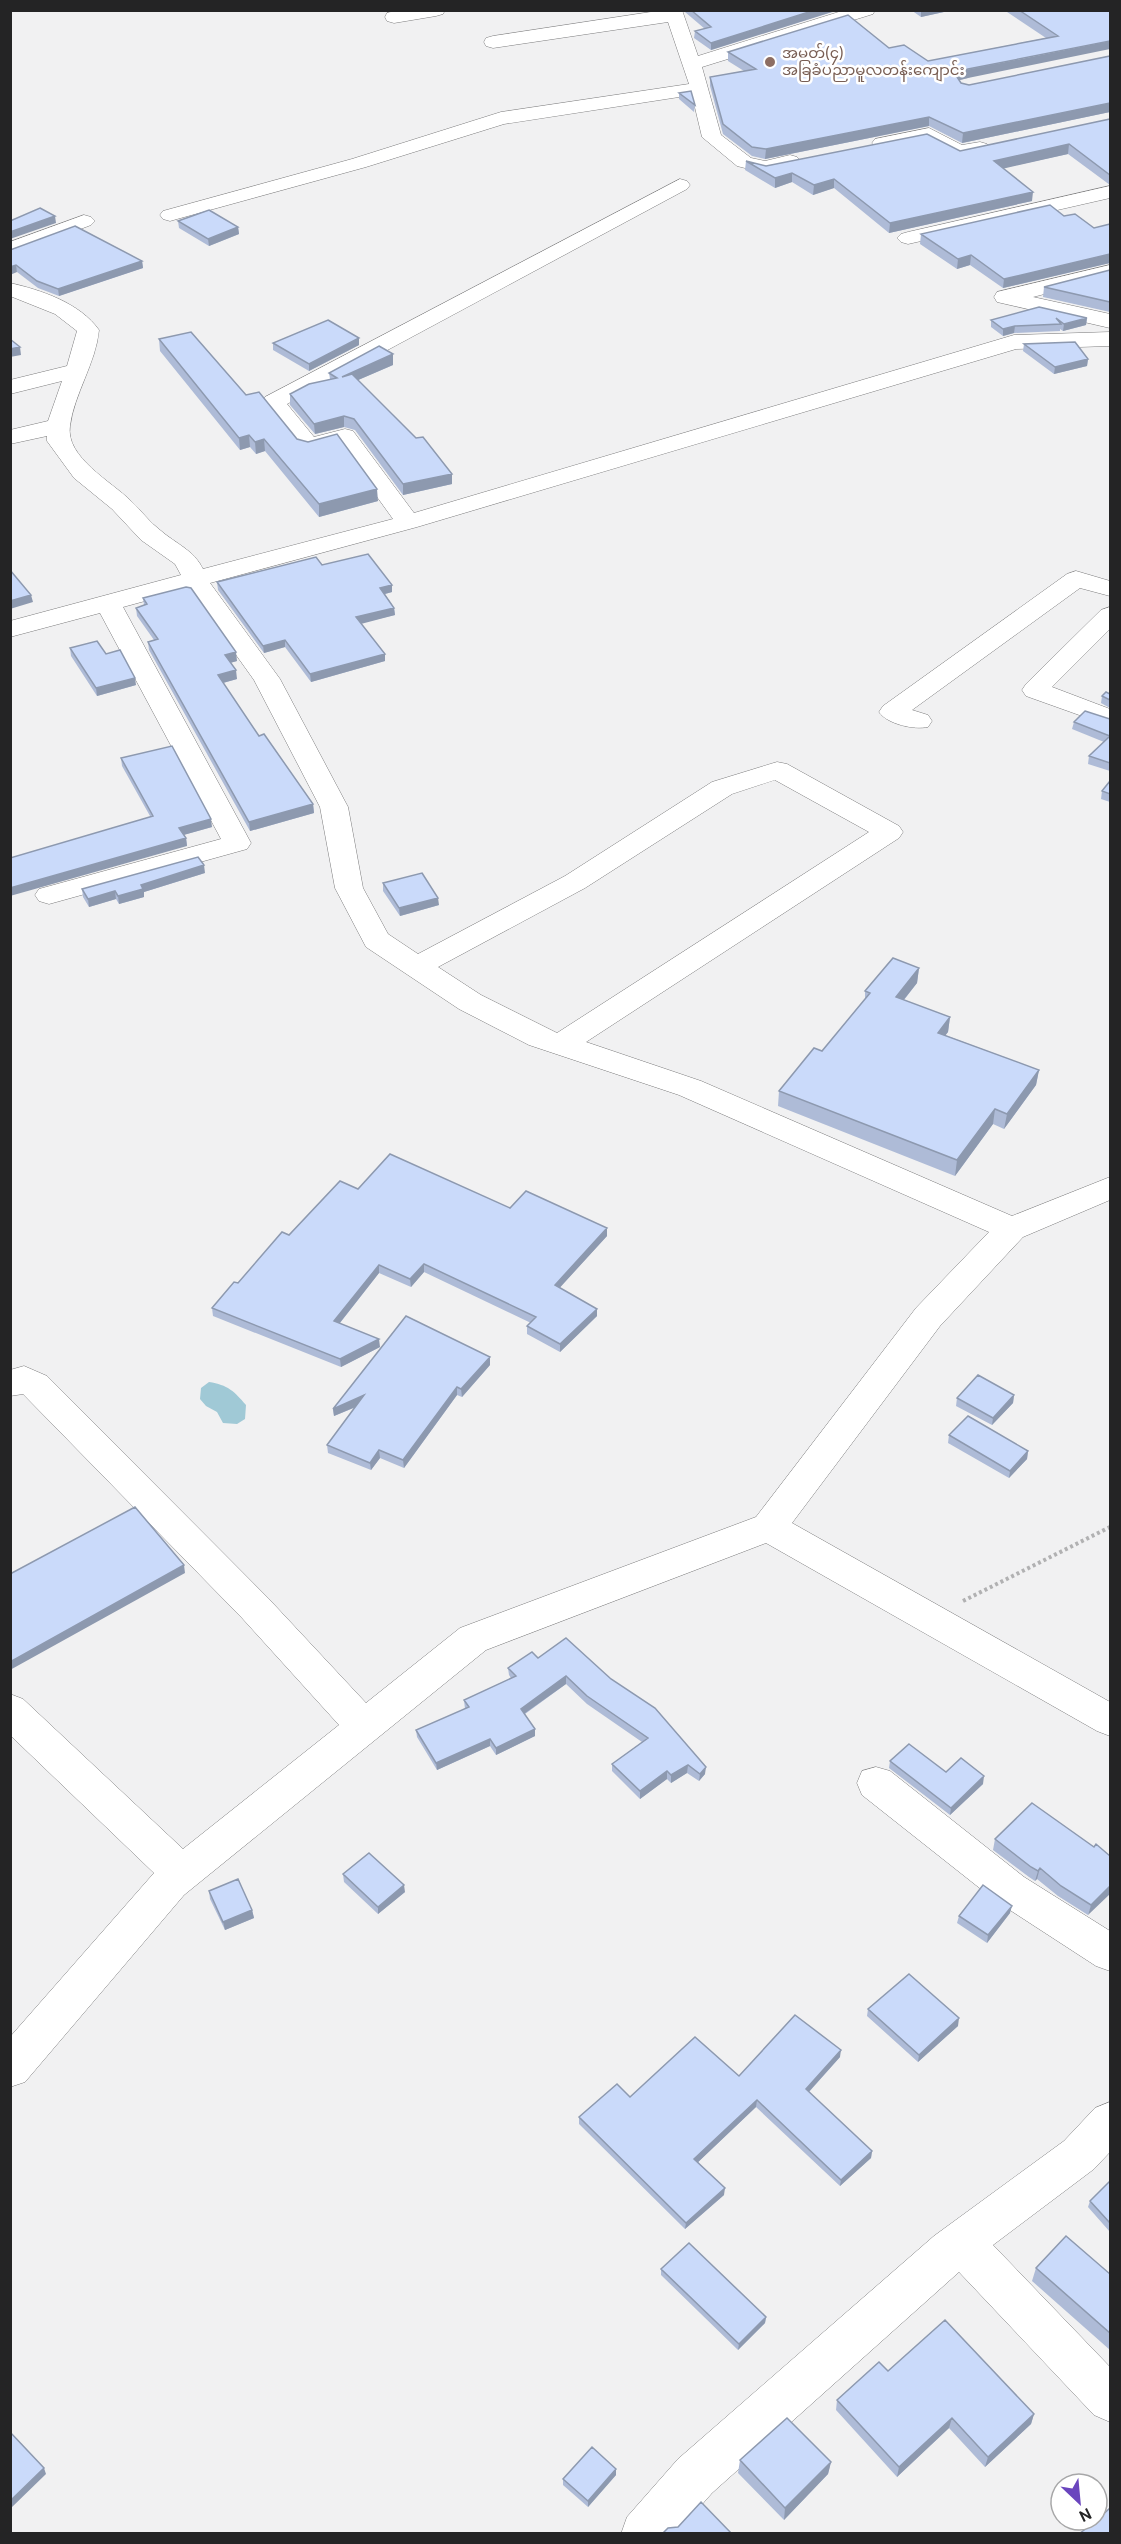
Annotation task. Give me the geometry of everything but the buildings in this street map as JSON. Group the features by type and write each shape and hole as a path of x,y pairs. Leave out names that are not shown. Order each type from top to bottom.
{"street":[{"path":"394,18 436,10"},
{"path":"692,64 867,10"},
{"path":"493,42 674,13 700,88 712,137 744,162 765,166 812,157"},
{"path":"170,215 359,163 501,118 700,88"},
{"path":"859,148 929,134 958,152 994,145"},
{"path":"408,522 345,436 308,445 273,402 680,185"},
{"path":"908,238 1110,192"},
{"path":"10,250 84,221"},
{"path":"1110,271 1005,297 1110,321"},
{"path":"10,289 40,299 82,322 88,330 78,370 58,426 59,441 76,466 125,508 150,536 186,560 195,579 267,679 334,807 349,888 376,940 470,1002 540,1038 690,1088 1012,1229"},
{"path":"10,629 408,522 1014,342 1110,339"},
{"path":"10,387 78,370"},
{"path":"10,437 58,426"},
{"path":"919,721 891,712 1076,579 1110,589"},
{"path":"50,894 237,843 108,603"},
{"path":"1110,615 1035,690 1110,718"},
{"path":"416,967 575,882 722,788 777,770 889,832 560,1045"},
{"path":"10,2068 170,1883 473,1639 769,1527 928,1317 1012,1229 1110,1188"},
{"path":"10,1383 24,1378 34,1385 255,1608 364,1727"},
{"path":"769,1527 1110,1720"},
{"path":"10,1710 182,1874"},
{"path":"876,1783 1010,1889 1110,1953"},
{"path":"644,2534 695,2476 961,2243 1079,2155 1110,2122"},
{"path":"961,2243 1110,2399"}],"path":[{"path":"930,1618 1110,1527"}],"water":[{"path":"209,1382 226,1387 238,1396 246,1405 245,1419 237,1424 223,1423 217,1412 206,1406 200,1399 201,1388"}],"place":[{"name":"အမှတ်(၄) အခြခံပညာမူလတန်းကျောင်း","path":"770,62"}]}
